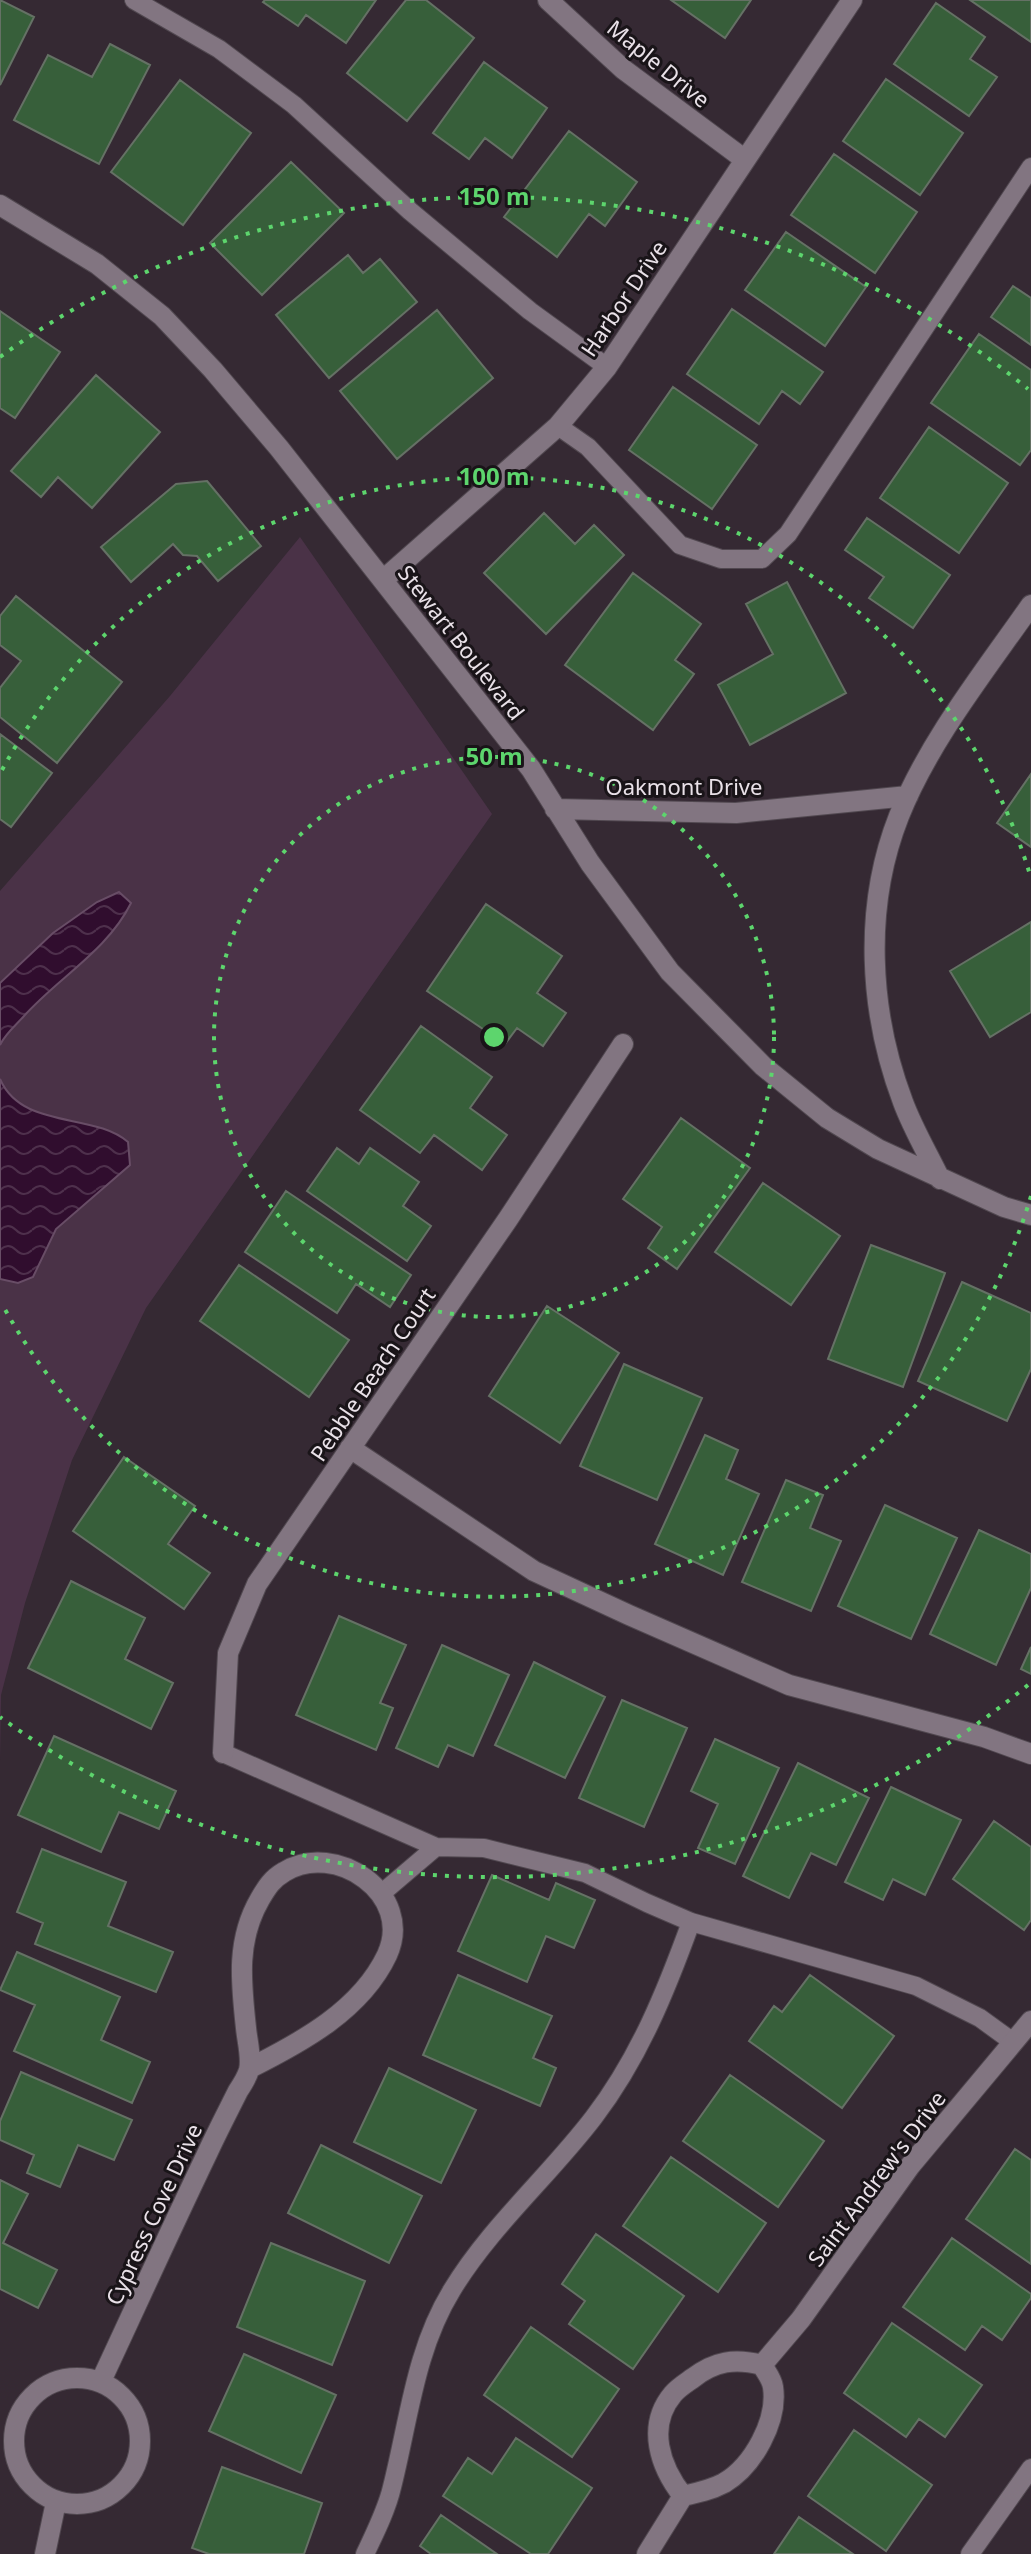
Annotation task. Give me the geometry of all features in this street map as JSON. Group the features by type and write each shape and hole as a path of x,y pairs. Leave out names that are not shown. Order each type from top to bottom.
{"street":[{"name":"Maple Drive","path":"548,0 623,69 744,159"},
{"name":"Harbor Drive","path":"383,580 558,426 607,367 852,0"},
{"name":"Stewart Boulevard","path":"0,205 97,264 162,316 213,370 261,426 531,769 590,863 670,972 763,1066 827,1118 878,1149 1004,1207 1031,1215"},
{"path":"940,1179 904,1104 888,1054 879,1011 874,960 876,908 886,857 908,796 951,719 1031,605"},
{"name":"Oakmont Drive","path":"555,809 736,813 908,796"},
{"name":"Pebble Beach Court","path":"223,1753 228,1653 257,1584 508,1219 623,1044"},
{"path":"350,1448 534,1571 789,1685 984,1737 1031,1754"},
{"path":"320,1861 347,1868 382,1893 392,1911 394,1929 388,1952 374,1979 350,2004 316,2031 250,2068 241,1977 243,1941 254,1909 274,1878 296,1864 320,1861"},
{"name":"Saint Andrew's Drive","path":"762,2365 801,2319 910,2166 1031,2021"},
{"name":"Cypress Cove Drive","path":"101,2381 250,2068"},
{"path":"647,2554 683,2496 705,2492 727,2481 745,2466 757,2447 774,2404 773,2383 762,2365 742,2360 720,2362 705,2369 673,2394 661,2417 658,2445 668,2477 683,2496"},
{"path":"76,2376 101,2381 121,2394 135,2415 141,2439 137,2463 124,2484 104,2499 80,2505 56,2502 34,2489 19,2468 13,2444 17,2418 30,2397 51,2382 76,2376"},
{"path":"45,2554 56,2502"}],"lane":[{"path":"134,0 219,49 294,105 410,211 530,311 607,367"},
{"path":"558,426 588,447 680,545 721,559 762,559 788,534 1031,167"},
{"path":"223,1753 436,1847 484,1848 585,1873 691,1922 916,1986 980,2018 1013,2042"},
{"path":"382,1893 436,1847"},
{"path":"365,2554 392,2489 407,2410 431,2331 452,2289 594,2118 616,2086 640,2047 691,1922"},
{"path":"970,2554 1031,2468"}],"shaded area":[{"path":"300,537 492,814 146,1308 72,1460 25,1603 1,1695 0,1760 0,891 170,696"}],"water":[{"path":"119,892 131,903 121,920 82,963 37,1002 0,1045 0,983 53,933 97,902"},
{"path":"0,1079 10,1095 24,1106 97,1127 128,1142 130,1165 56,1229 33,1277 18,1283 0,1279"}],"building":[{"path":"0,0 34,17 0,85"},
{"path":"376,0 346,43 306,15 298,26 263,2"},
{"path":"406,0 426,0 474,38 407,121 347,73"},
{"path":"671,0 751,0 725,38"},
{"path":"970,0 1031,0 1031,42"},
{"path":"936,3 985,37 970,59 997,77 969,116 894,64"},
{"path":"110,44 150,65 99,164 14,120 48,55 92,77"},
{"path":"484,62 547,108 512,158 485,138 469,159 433,133"},
{"path":"886,79 963,133 920,195 843,141"},
{"path":"180,80 251,133 183,225 111,172"},
{"path":"569,131 637,182 605,226 589,214 557,257 504,217"},
{"path":"834,154 917,212 875,273 791,215"},
{"path":"291,162 344,213 262,295 210,243"},
{"path":"786,232 866,287 825,346 745,290"},
{"path":"348,255 363,273 380,259 417,302 329,378 276,315"},
{"path":"1013,286 1031,298 1031,345 991,317"},
{"path":"732,309 823,372 800,404 782,391 759,424 687,374"},
{"path":"437,310 493,378 397,459 340,391"},
{"path":"0,311 60,352 15,418 0,408"},
{"path":"979,334 1031,370 1031,450 1020,465 931,403"},
{"path":"96,375 160,432 92,508 58,477 41,497 11,471"},
{"path":"673,387 757,445 712,509 629,450"},
{"path":"929,427 1008,483 959,553 880,498"},
{"path":"207,481 261,546 218,581 197,556 183,555 173,544 131,582 101,547 176,484"},
{"path":"544,513 575,544 594,525 624,555 546,634 484,573"},
{"path":"867,518 950,575 913,628 869,598 884,577 845,550"},
{"path":"633,573 701,624 675,660 694,674 653,730 565,665"},
{"path":"787,582 846,693 750,745 718,685 773,654 746,604"},
{"path":"16,596 122,682 57,763 0,717 0,688 21,661 0,645 0,616"},
{"path":"0,734 52,773 11,827 0,819"},
{"path":"1031,774 1031,847 997,823"},
{"path":"486,904 562,956 537,993 566,1013 543,1046 517,1028 505,1044 427,991"},
{"path":"1031,922 1031,1012 990,1037 950,971"},
{"path":"421,1026 492,1077 470,1108 507,1135 482,1170 434,1135 420,1153 360,1110"},
{"path":"681,1118 750,1168 677,1269 648,1248 662,1227 623,1199"},
{"path":"337,1148 359,1164 370,1148 419,1182 403,1206 431,1226 407,1261 307,1191"},
{"path":"763,1183 840,1236 791,1305 715,1252"},
{"path":"286,1191 411,1275 390,1307 356,1284 337,1313 245,1252"},
{"path":"871,1245 945,1273 903,1387 828,1359"},
{"path":"239,1265 349,1340 309,1397 200,1321"},
{"path":"962,1282 1031,1313 1031,1369 1007,1421 918,1381"},
{"path":"547,1306 619,1353 560,1443 489,1396"},
{"path":"624,1364 702,1398 657,1500 580,1466"},
{"path":"705,1435 738,1450 726,1479 759,1494 723,1575 655,1544"},
{"path":"124,1457 195,1506 168,1544 210,1573 184,1609 73,1531"},
{"path":"786,1480 823,1495 810,1528 841,1541 811,1611 742,1582"},
{"path":"885,1505 957,1538 911,1639 838,1606"},
{"path":"979,1530 1031,1554 1031,1588 996,1665 930,1634"},
{"path":"71,1581 145,1618 125,1659 173,1683 151,1729 28,1668"},
{"path":"339,1616 406,1645 380,1703 393,1708 376,1750 296,1715"},
{"path":"442,1645 509,1675 473,1756 448,1745 438,1767 396,1748"},
{"path":"1031,1647 1031,1674 1021,1669"},
{"path":"534,1662 605,1697 565,1778 495,1745"},
{"path":"622,1700 687,1728 644,1827 579,1798"},
{"path":"54,1736 176,1791 159,1829 119,1812 101,1852 18,1815"},
{"path":"715,1739 779,1768 735,1864 698,1848 718,1804 691,1791"},
{"path":"798,1763 869,1798 836,1865 811,1853 789,1898 743,1876"},
{"path":"891,1787 961,1820 925,1895 893,1879 883,1900 845,1882"},
{"path":"994,1821 1031,1847 1031,1920 1024,1930 953,1879"},
{"path":"42,1849 126,1882 108,1926 173,1952 156,1992 35,1944 43,1923 17,1912"},
{"path":"492,1875 549,1900 556,1883 595,1900 574,1948 546,1936 527,1982 458,1951"},
{"path":"17,1952 120,1997 101,2040 150,2062 132,2103 14,2051 35,2005 0,1990"},
{"path":"458,1975 552,2016 533,2058 556,2068 540,2106 423,2055"},
{"path":"810,1975 894,2036 842,2108 749,2041 774,2006 782,2012"},
{"path":"389,2068 476,2110 441,2183 354,2142"},
{"path":"21,2072 132,2120 114,2160 78,2145 60,2187 27,2173 34,2155 0,2140 0,2121"},
{"path":"730,2075 824,2141 778,2207 683,2141"},
{"path":"321,2145 422,2196 389,2263 288,2213"},
{"path":"1015,2149 1031,2160 1031,2264 966,2219"},
{"path":"671,2157 766,2223 718,2292 623,2226"},
{"path":"0,2180 28,2194 3,2243 57,2270 38,2308 0,2289"},
{"path":"596,2234 684,2296 633,2369 569,2324 585,2301 562,2284"},
{"path":"952,2238 1031,2294 1002,2340 982,2326 965,2350 903,2307"},
{"path":"271,2243 365,2281 332,2365 237,2327"},
{"path":"892,2323 982,2385 945,2437 919,2419 906,2437 844,2393"},
{"path":"531,2327 619,2389 572,2457 484,2395"},
{"path":"244,2354 336,2395 301,2473 209,2431"},
{"path":"854,2430 932,2485 886,2551 808,2496"},
{"path":"516,2438 592,2488 548,2554 531,2554 443,2496 468,2458 492,2474"},
{"path":"222,2467 322,2503 304,2554 209,2554 192,2548"},
{"path":"441,2515 497,2554 431,2554 420,2546"},
{"path":"799,2517 853,2554 774,2554"}]}
